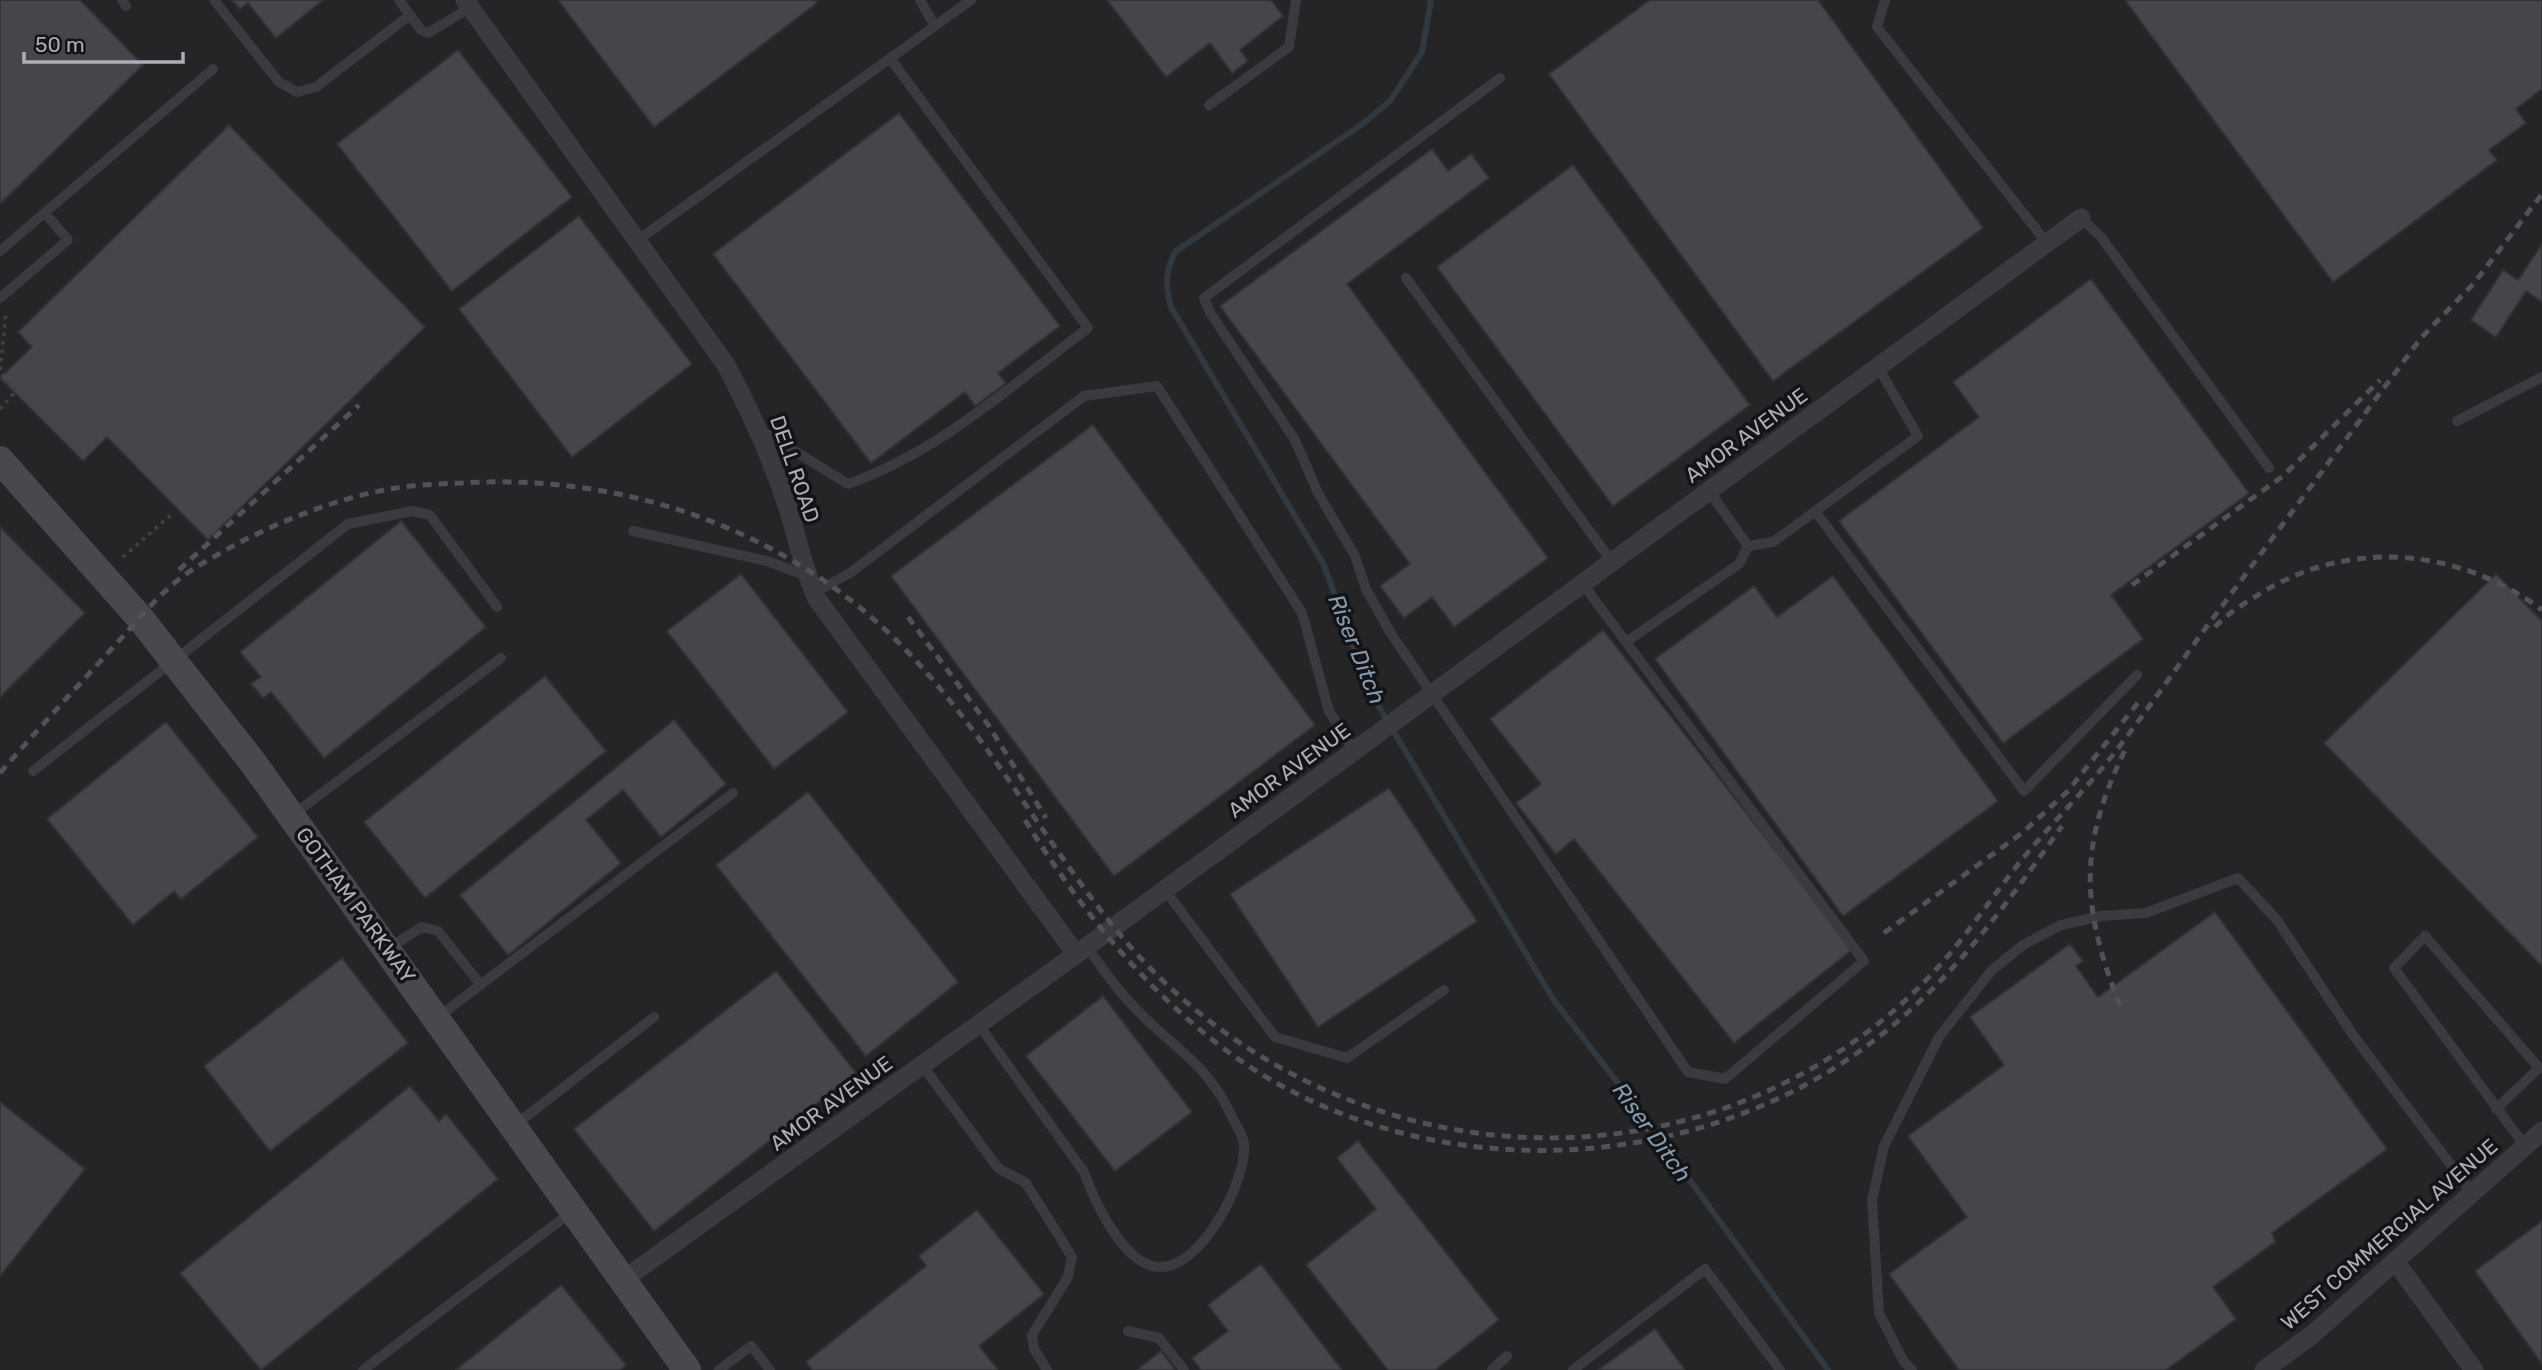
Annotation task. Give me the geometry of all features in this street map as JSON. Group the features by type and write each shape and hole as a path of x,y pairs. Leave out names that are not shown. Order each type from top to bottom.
{"street":[{"name":"DELL ROAD","path":"468,4 726,365 757,427 787,506 811,585 1081,951"},
{"name":"AMOR AVENUE","path":"623,1280 1165,890 2081,218"},
{"name":"GOTHAM PARKWAY","path":"0,460 174,660 292,816 687,1370"},
{"name":"WEST COMMERCIAL AVENUE","path":"2272,1368 2542,1131"},
{"path":"2395,1261 2474,1370"}],"lane":[{"path":"214,0 279,82 297,92 316,87 410,15"},
{"path":"400,0 421,30 428,33 468,4"},
{"path":"920,0 935,26"},
{"path":"638,240 971,0"},
{"path":"1209,105 1289,47 1296,0"},
{"path":"1885,0 1877,27 2047,243"},
{"path":"757,427 848,484 886,471 938,441 1088,328 890,58"},
{"path":"0,251 213,69"},
{"path":"1500,78 1204,298 1211,314 1296,440 1318,493 1355,556 1366,589 1390,632 1688,1072 1725,1079 1864,961 1582,583"},
{"path":"0,298 68,240 45,213"},
{"path":"2081,218 2101,237 2269,468"},
{"path":"1406,278 1612,562"},
{"path":"1748,546 1773,542 1918,436 1878,367"},
{"path":"2457,421 2542,377"},
{"path":"633,531 767,561 811,585 850,573 1084,396 1157,386 1302,613 1329,711 1354,751"},
{"path":"1709,491 1748,546"},
{"path":"33,771 348,524 412,511 430,515 497,607"},
{"path":"1815,511 2024,791 2137,676"},
{"path":"1626,642 1738,564 1748,546"},
{"path":"292,816 500,658"},
{"path":"437,1018 733,793"},
{"path":"1912,1370 1904,1362 1879,1313 1872,1200 1884,1146 1939,1037 1991,971 2023,945 2061,925 2101,916 2146,913 2238,878 2277,920 2353,1035 2472,1193"},
{"path":"1165,890 1275,1037 1347,1058 1444,990"},
{"path":"387,949 422,927 429,927 438,931 481,985"},
{"path":"2496,1109 2539,1068 2425,936 2394,968 2496,1109 2525,1146"},
{"path":"979,1025 1084,1172 1092,1195 1113,1231 1135,1257 1160,1267 1181,1261 1220,1223 1235,1191 1244,1143 1222,1095 1200,1067 1138,1011 1081,951"},
{"path":"513,1126 654,1017"},
{"path":"922,1065 998,1168 1026,1183 1072,1256 1068,1277 1032,1335 1034,1349 1047,1370"},
{"path":"363,1370 573,1210"},
{"path":"1573,1370 1705,1269 1780,1370"},
{"path":"1128,1331 1159,1338 1184,1370"},
{"path":"719,1370 751,1346 770,1370"},
{"path":"1492,1370 1507,1356"}],"path":[{"path":"0,410 16,391 0,372 6,312"},
{"path":"123,557 172,514"}],"shaded area":[{"path":"0,0 2542,0 2542,1370 0,1370"}],"building":[{"path":"0,0 80,0 143,65 0,204"},
{"path":"232,0 323,0 276,38 248,3 240,9"},
{"path":"558,0 815,0 817,3 654,127"},
{"path":"1107,0 1271,0 1283,16 1240,50 1248,61 1232,73 1210,43 1166,77"},
{"path":"1650,0 1818,0 1983,228 1773,381 1549,74"},
{"path":"2125,0 2542,0 2542,89 2516,109 2526,123 2489,150 2497,160 2333,282"},
{"path":"458,50 572,197 452,291 337,144"},
{"path":"899,113 1060,326 998,373 1006,383 975,406 965,392 871,463 713,254"},
{"path":"229,125 425,327 208,540 107,437 83,461 0,378 32,347 18,332"},
{"path":"1432,149 1448,171 1471,154 1489,178 1347,284 1548,558 1454,627 1432,597 1404,618 1380,586 1410,564 1220,306"},
{"path":"1573,165 1750,405 1613,506 1437,267"},
{"path":"579,216 692,364 572,457 459,309"},
{"path":"2542,244 2542,302 2526,291 2496,337 2471,320 2503,270 2518,280"},
{"path":"2091,279 2249,493 2111,595 2143,639 2003,743 1839,521 1979,417 1953,382"},
{"path":"1093,425 1315,725 1114,876 891,576"},
{"path":"401,521 486,627 324,758 271,692 263,698 251,684 261,677 240,652"},
{"path":"0,527 85,613 0,697"},
{"path":"741,574 848,712 774,769 667,631"},
{"path":"2496,574 2542,621 2542,966 2324,743"},
{"path":"1833,576 1998,801 1843,916 1655,659 1754,586 1777,617"},
{"path":"1603,630 1853,949 1734,1043 1574,839 1556,854 1516,803 1541,784 1490,719"},
{"path":"545,676 606,751 425,898 364,822"},
{"path":"674,720 726,784 661,837 623,790 586,820 621,863 508,955 460,895"},
{"path":"166,722 258,837 181,899 174,891 133,925 47,819"},
{"path":"1389,788 1477,921 1318,1027 1230,894"},
{"path":"808,792 958,982 866,1056 716,865"},
{"path":"2215,912 2387,1149 2272,1233 2275,1242 2213,1287 2236,1319 2166,1370 1959,1370 1889,1274 1967,1217 1908,1136 2004,1065 1970,1017 2070,944 2083,961 2076,966 2098,997"},
{"path":"342,958 408,1043 270,1151 204,1066"},
{"path":"776,971 856,1073 654,1231 574,1129"},
{"path":"1103,996 1192,1112 1115,1171 1026,1056"},
{"path":"410,1086 439,1121 446,1114 498,1179 261,1370 180,1273"},
{"path":"0,1102 85,1169 0,1276"},
{"path":"1358,1141 1499,1320 1435,1370 1388,1370 1306,1265 1376,1209 1337,1158"},
{"path":"977,1210 1044,1294 979,1346 998,1370 812,1370 806,1362 926,1266 919,1256"},
{"path":"2542,1221 2542,1364 2475,1271"},
{"path":"1261,1264 1342,1370 1201,1370 1192,1358 1228,1331 1208,1305"},
{"path":"561,1285 626,1365 620,1370 456,1370"},
{"path":"1655,1329 1685,1370 1598,1370"},
{"path":"1161,1351 1175,1370 1137,1370"}],"waterway":[{"name":"Riser Ditch","path":"1431,0 1422,52 1390,101 1361,125 1176,251 1167,278 1171,307 1324,565 1369,690 1553,999 1641,1113 1828,1370"}],"railway":[{"path":"0,773 163,593 195,568 262,531 310,511 360,496 393,488 432,484 521,482 580,487 638,498 694,515 749,538 801,566 849,599 894,638 954,706 1113,926 1183,999 1262,1057 1349,1100 1442,1127 1538,1138 1635,1131 1730,1106 1821,1063 1874,1026 1923,983 1952,951 2009,875 2112,756 2421,338 2475,282 2542,194"},
{"path":"2132,585 2283,476 2380,380"},
{"path":"179,570 359,405"},
{"path":"2215,627 2241,606 2292,577 2328,564 2365,558 2402,558 2439,563 2475,573 2509,589 2542,610"},
{"path":"908,617 989,726 1046,818"},
{"path":"1884,933 2022,833 2067,792 2141,699"},
{"path":"2120,1006 2098,937 2090,877 2092,847 2099,817 2125,750"},
{"path":"1025,820 1067,884 1139,972 1193,1024 1223,1048 1298,1095 1380,1127 1466,1145 1554,1150 1642,1141 1727,1119 1808,1084 1881,1035 1933,989 2001,910 2062,826"}]}
